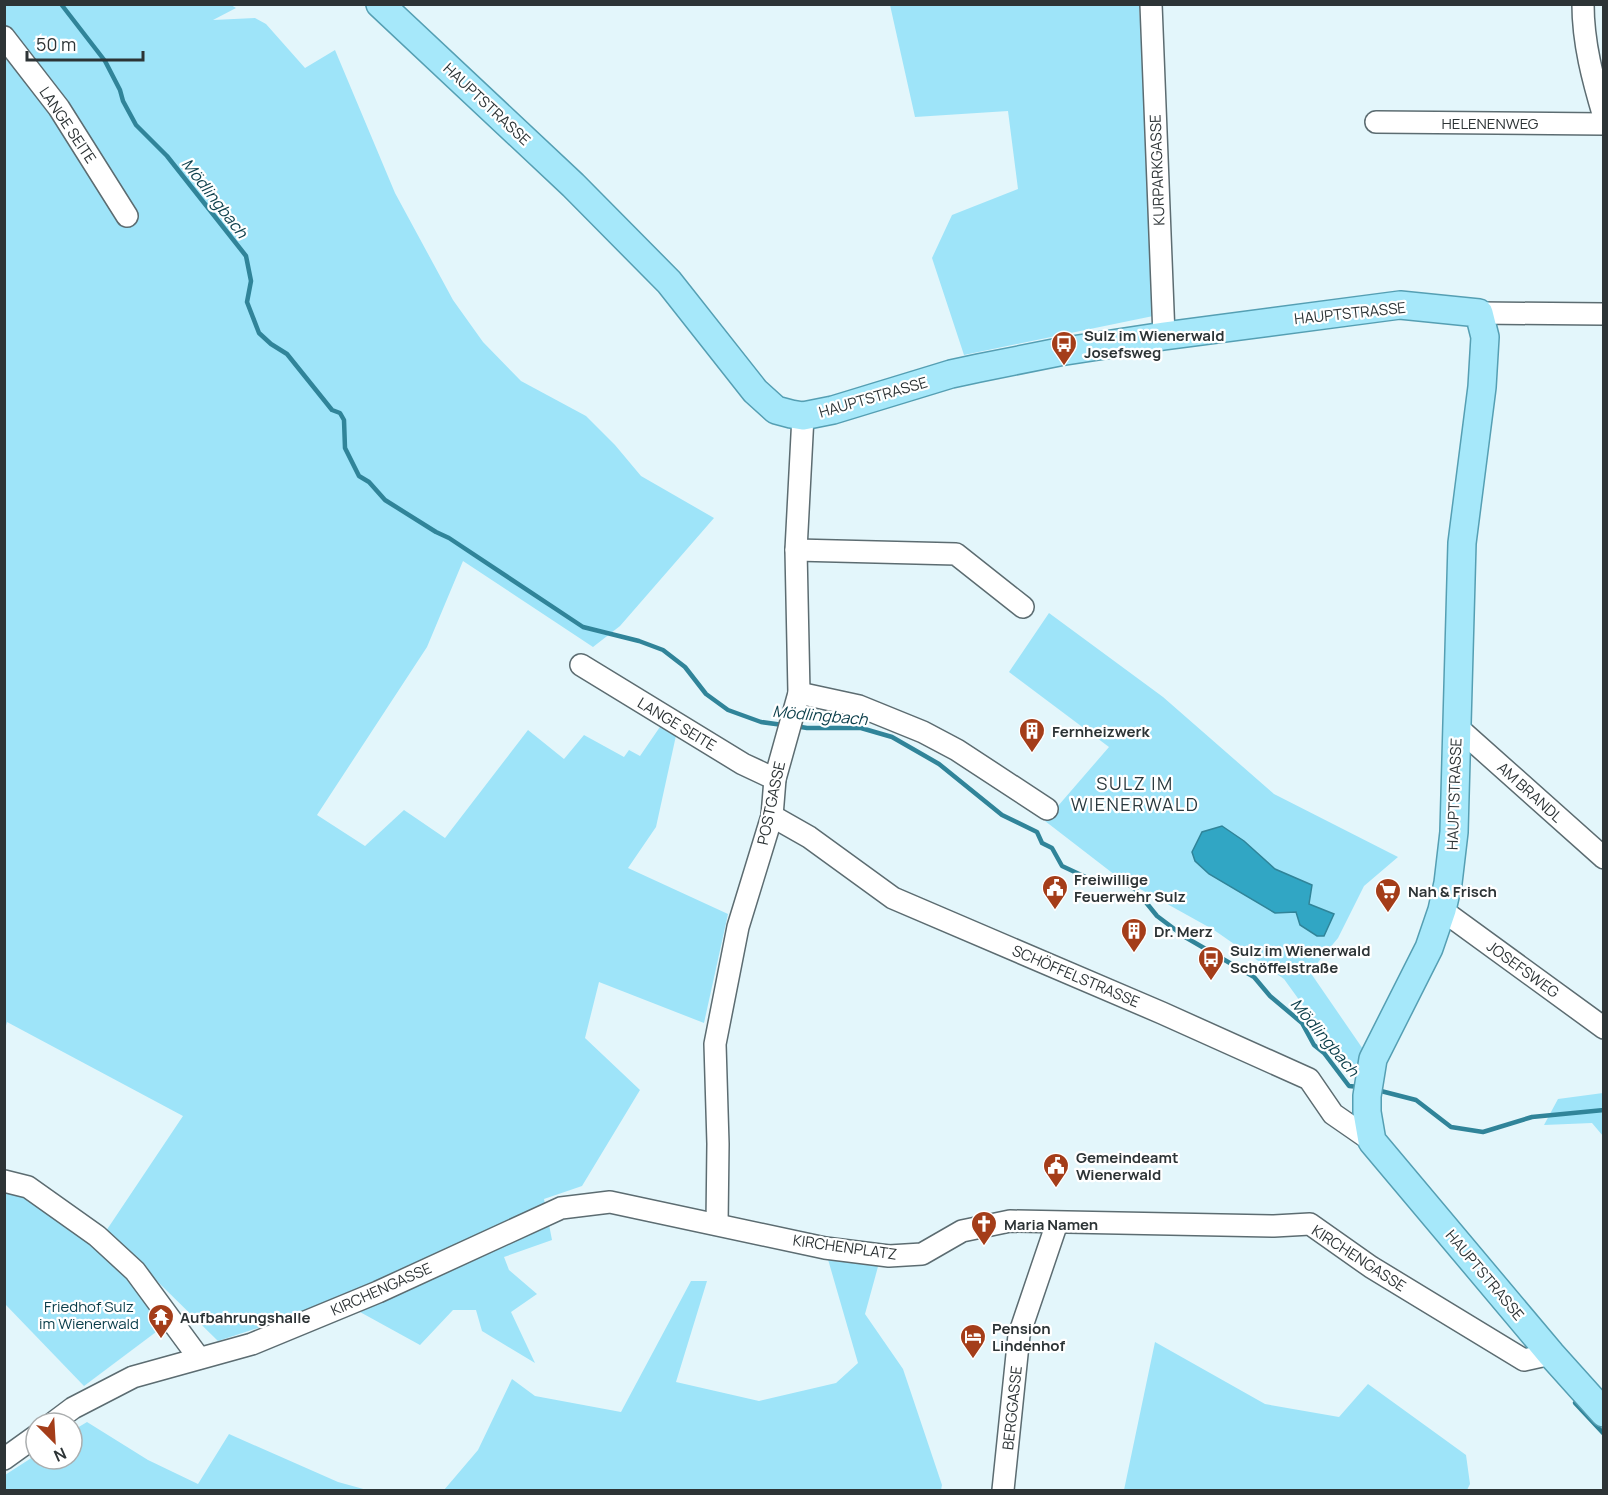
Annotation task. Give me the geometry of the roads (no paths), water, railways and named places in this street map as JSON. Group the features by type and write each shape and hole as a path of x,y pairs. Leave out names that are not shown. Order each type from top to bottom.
{"main road":[{"name":"HAUPTSTRASSE","path":"380,4 573,185 669,282 755,392 776,410 790,414 803,416 833,410 951,374 979,368 1059,352 1164,336 1400,305 1479,314 1485,337 1482,387 1461,543 1454,832 1448,883 1442,910 1429,948 1373,1059 1367,1112 1372,1141 1551,1354 1604,1413"}],"street":[{"name":"KURPARKGASSE","path":"1151,4 1164,336"},
{"path":"1583,4 1590,70 1604,117"},
{"name":"LANGE SEITE","path":"4,37 59,108 127,216"},
{"name":"HELENENWEG","path":"1376,122 1604,124"},
{"path":"1479,314 1604,314"},
{"name":"POSTGASSE","path":"717,1224 718,1144 715,1044 738,927 772,816 775,779 799,693 796,550 803,416"},
{"path":"796,550 956,554 1023,607"},
{"name":"LANGE SEITE","path":"581,665 743,764 775,779"},
{"path":"799,693 859,706 923,732 957,750 1047,809"},
{"name":"AM BRANDL","path":"1456,726 1604,858"},
{"name":"SCHÖFFELSTRASSE","path":"772,816 809,837 893,898 1162,1012 1309,1079 1333,1114 1372,1141"},
{"name":"JOSEFSWEG","path":"1442,910 1604,1028"},
{"path":"4,1181 28,1187 105,1243 135,1271 199,1358"},
{"name":"KIRCHENGASSE","path":"70,1411 133,1377 252,1344 378,1292 561,1208 610,1202 717,1224"},
{"name":"KIRCHENPLATZ","path":"717,1224 825,1248 889,1256 922,1254 962,1231 1010,1221 1111,1223"},
{"name":"BERGGASSE","path":"1003,1491 1019,1335 1057,1223"},
{"name":"KIRCHENGASSE","path":"1111,1223 1274,1226 1310,1224 1371,1267 1524,1360 1551,1354"},
{"path":"4,1460 24,1445"}],"waterway":[{"name":"Mödlingbach","path":"61,4 105,61 136,125 167,156 246,256 251,281 247,302 259,333 287,354 332,410 340,413 344,420 345,448 359,476 369,482 385,500 449,538 583,627 639,641 663,650 685,667 706,694 728,710 761,722 783,725"},
{"name":"Mödlingbach","path":"795,726 861,728 892,737 939,764 1002,815 1037,832 1042,843 1052,848 1062,866 1094,881 1117,878 1123,881 1136,890 1157,916 1185,937 1254,977 1270,996 1302,1023 1314,1045 1324,1053 1349,1086 1359,1087"},
{"name":"Mödlingbach","path":"1377,1090 1416,1100 1451,1127 1483,1132 1532,1117 1604,1110"},
{"path":"1575,1403 1604,1434"}],"place":[{"name":"Sulz im Wienerwald Josefsweg","path":"1064,367"},
{"name":"Fernheizwerk","path":"1032,754"},
{"name":"Freiwillige Feuerwehr Sulz","path":"1055,911"},
{"name":"Nah & Frisch","path":"1388,914"},
{"name":"Dr. Merz","path":"1134,954"},
{"name":"Sulz im Wienerwald Schöffelstraße","path":"1211,982"},
{"name":"Gemeindeamt Wienerwald","path":"1056,1189"},
{"name":"Maria Namen","path":"984,1247"},
{"name":"Aufbahrungshalle","path":"161,1340"},
{"name":"Pension Lindenhof","path":"973,1360"}],"district":[{"name":"SULZ IM WIENERWALD","path":"1135,793"}],"park label":[{"name":"Friedhof Sulz im Wienerwald","path":"89,1314"}]}
